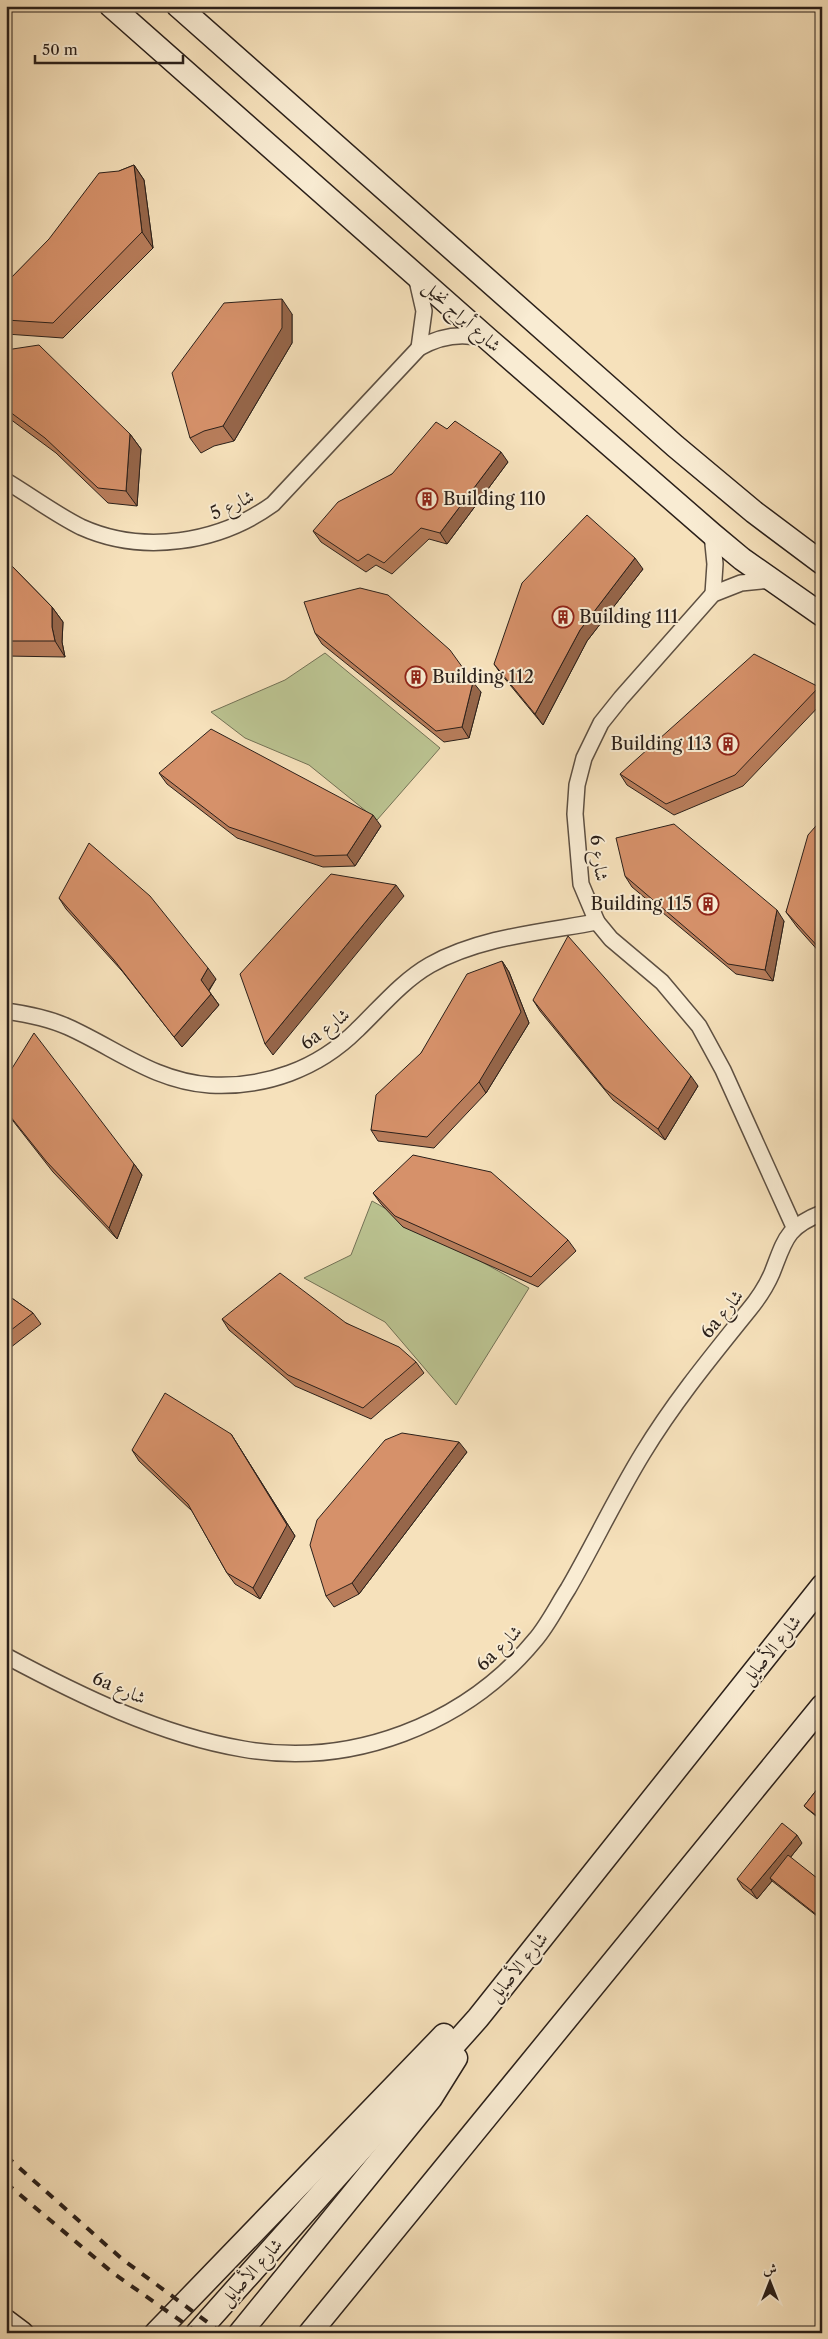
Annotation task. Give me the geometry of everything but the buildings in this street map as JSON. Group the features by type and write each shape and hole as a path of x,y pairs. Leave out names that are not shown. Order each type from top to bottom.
{"main road":[{"name":"شارع أبراج نخيل","path":"111,6 416,276 712,534 771,580 822,615"},
{"path":"178,6 675,446 754,512 822,563"},
{"name":"شارع الأصايل","path":"197,2333 478,2018 822,1586"},
{"path":"310,2333 822,1706"},
{"path":"156,2333 434,2044 514,1973"},
{"path":"240,2333 431,2098 478,2018"},
{"path":"6,2321 22,2333"}],"street":[{"path":"416,276 424,311 419,348"},
{"name":"شارع 5","path":"6,481 70,521 102,535 122,540 164,542 205,537 262,513 284,494 419,348 429,342 452,335 476,336 488,339"},
{"path":"712,534 715,564 713,594"},
{"name":"شارع 6","path":"771,580 741,583 713,594 610,711 595,734 584,758 576,800 576,828 581,884 597,922 611,939 662,982 699,1026 723,1070 794,1228"},
{"name":"6a شارع","path":"6,1011 60,1024 146,1070 166,1077 209,1085 253,1083 300,1070 322,1059 355,1032 413,977 444,958 493,942 597,922"},
{"name":"6a شارع","path":"6,1656 139,1718 208,1741 244,1749 280,1753 316,1753 352,1748 388,1739 422,1726 454,1710 512,1666 536,1638 574,1577 642,1454 688,1387 764,1290 785,1239 794,1228 805,1220 822,1213"}],"green space":[{"path":"325,653 440,748 377,820 309,765 245,738 211,712 285,680"},
{"path":"372,1201 529,1288 456,1405 385,1322 304,1278 351,1255"}],"railway":[{"path":"6,2156 122,2259 222,2333"},
{"path":"6,2183 113,2273 198,2333"}],"place":[{"name":"Building 110","path":"427,499"},
{"name":"Building 111","path":"563,617"},
{"name":"Building 112","path":"416,677"},
{"name":"Building 113","path":"728,744"},
{"name":"Building 115","path":"708,904"}]}
